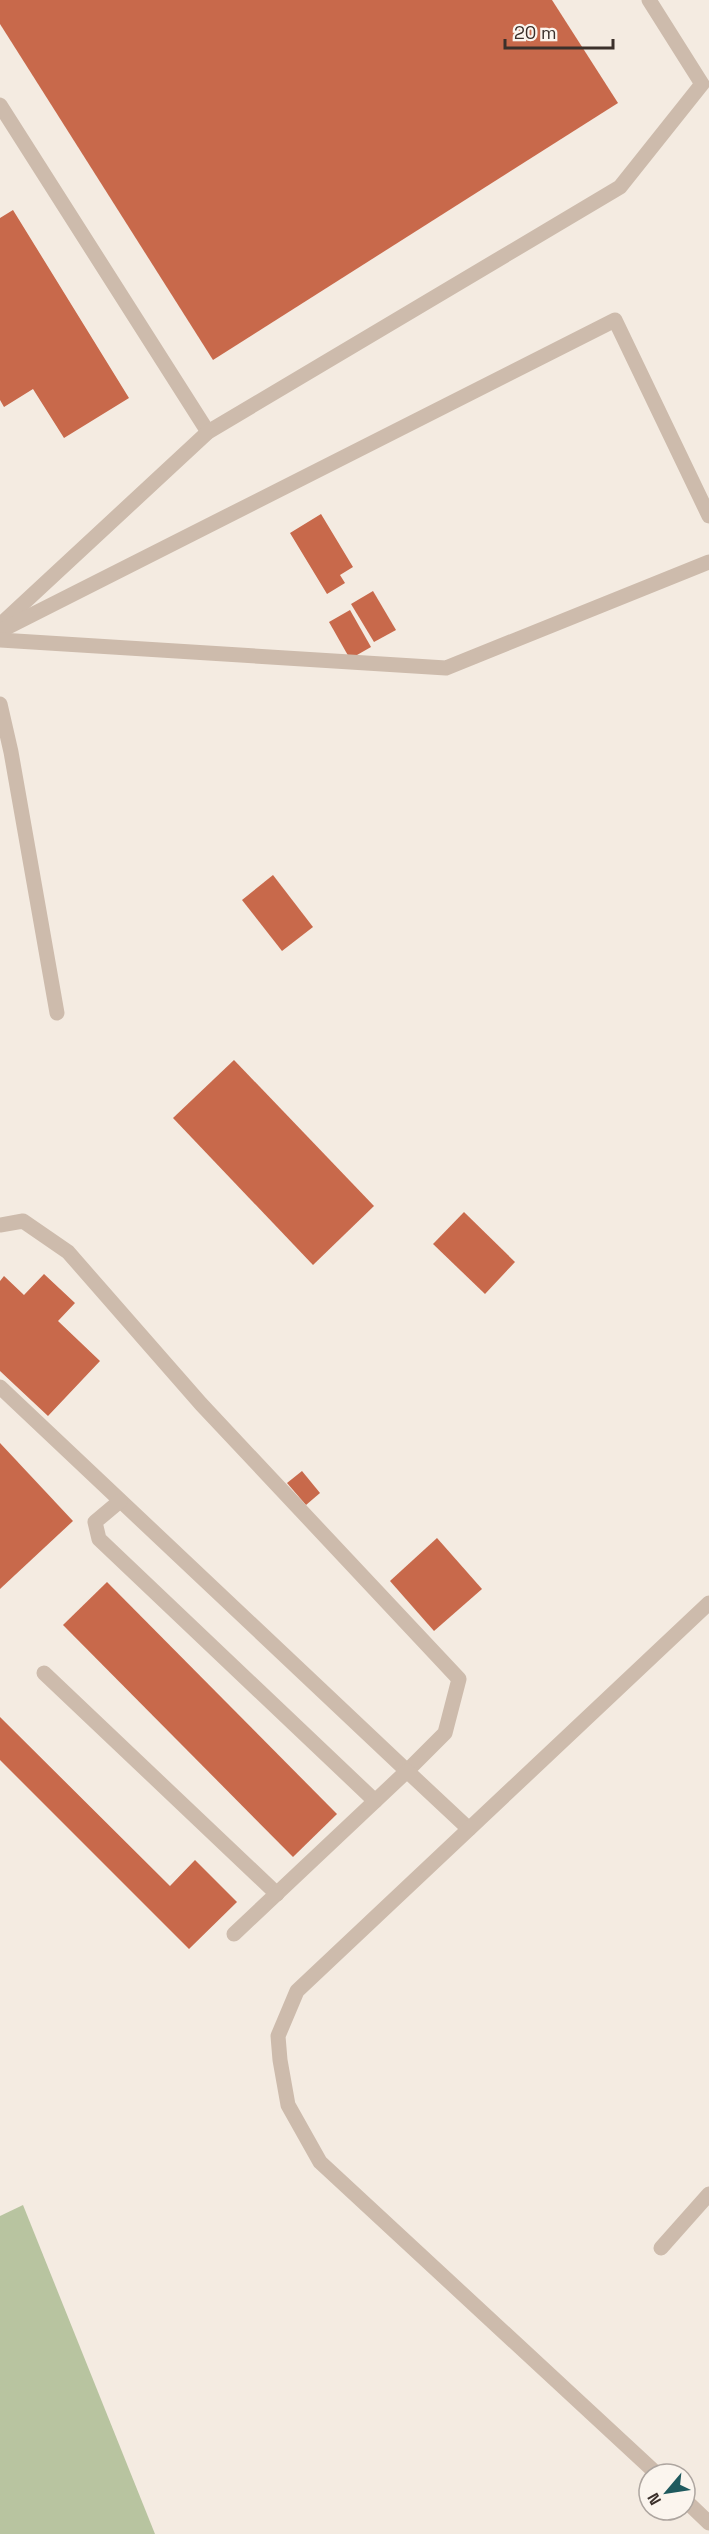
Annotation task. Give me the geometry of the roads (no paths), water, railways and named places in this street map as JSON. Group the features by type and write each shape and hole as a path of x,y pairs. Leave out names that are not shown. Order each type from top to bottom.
{"street":[{"path":"0,625 208,432 620,187 702,84 648,0"},
{"path":"0,105 208,432"},
{"path":"0,631 615,320 709,516"},
{"path":"0,640 446,668 709,562"},
{"path":"0,704 11,752 57,1013"},
{"path":"0,1225 23,1221 68,1252 201,1404 459,1679 445,1734 234,1934"},
{"path":"0,1387 469,1829"},
{"path":"120,1501 96,1522 99,1539 375,1802"},
{"path":"644,2462 320,2162 288,2105 278,2036 297,1991 709,1603"},
{"path":"44,1674 277,1894"},
{"path":"661,2248 709,2194"},
{"path":"697,2512 709,2523"}]}
